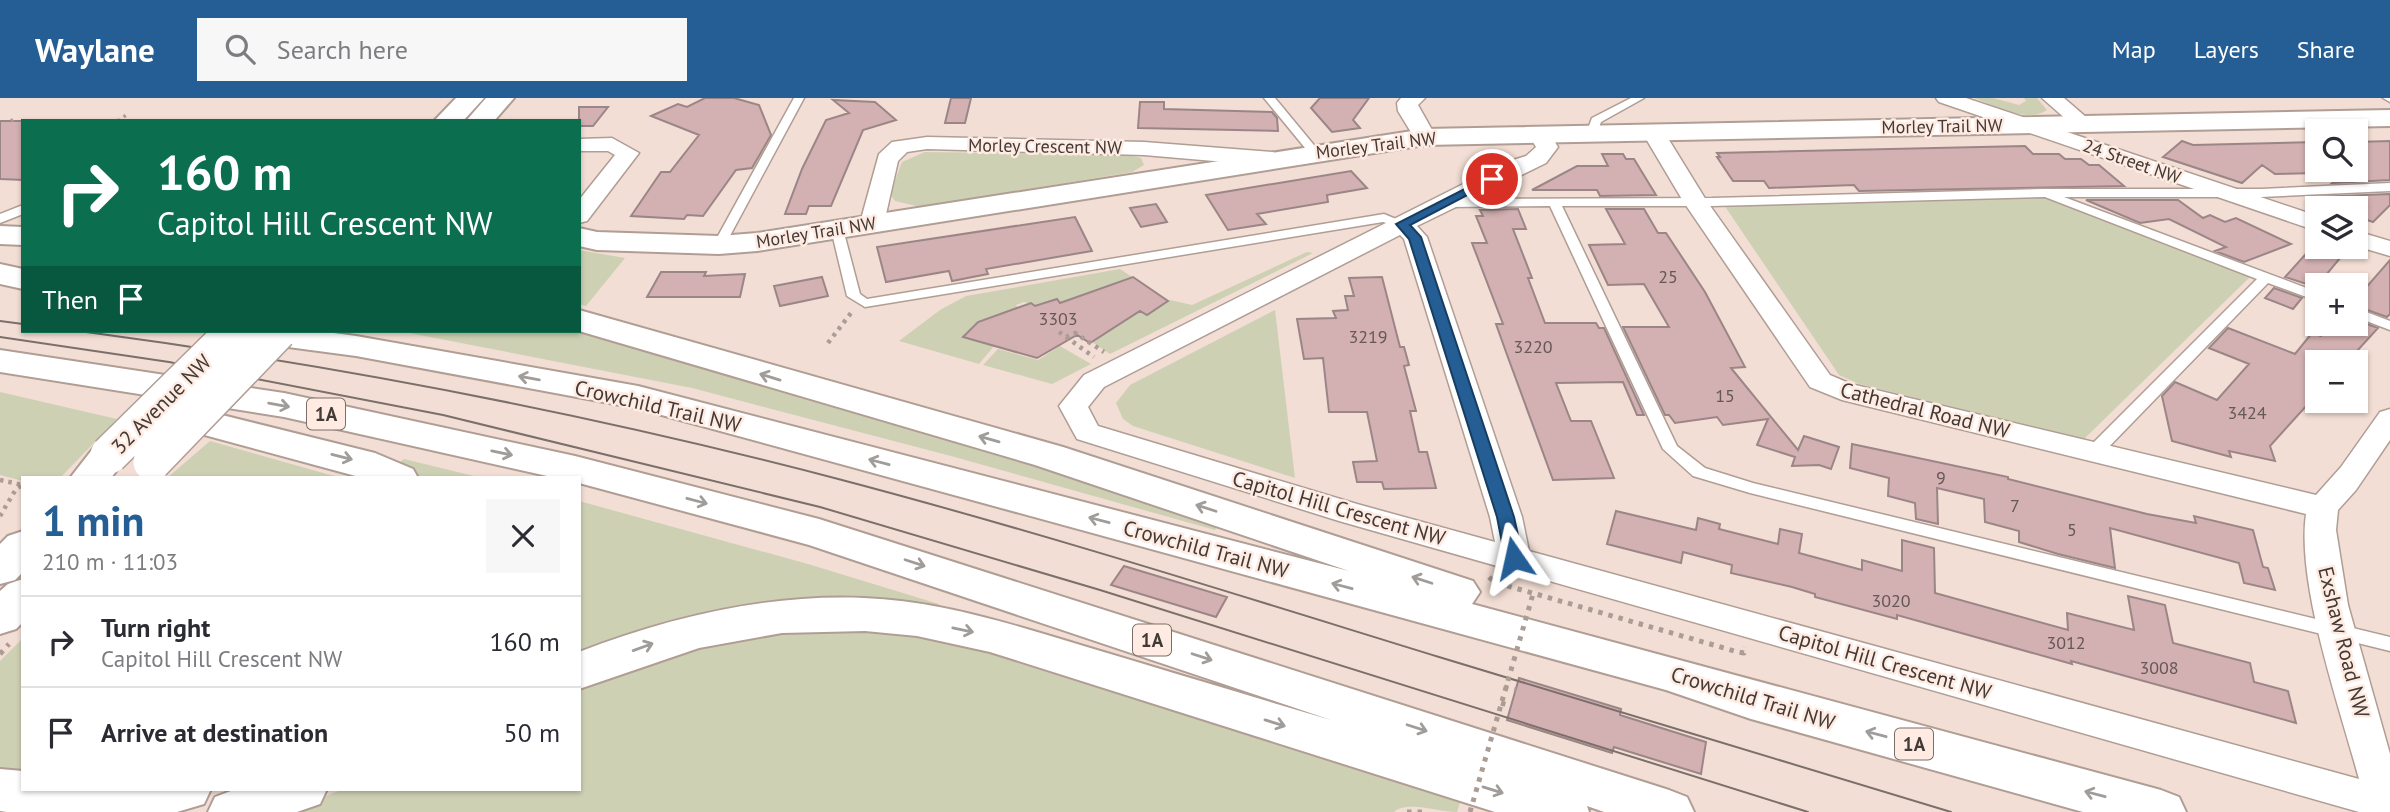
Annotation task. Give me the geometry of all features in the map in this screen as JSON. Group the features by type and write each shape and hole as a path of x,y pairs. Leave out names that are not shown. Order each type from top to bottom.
{"main road":[{"path":"449,119 471,98"},
{"path":"481,119 501,98"},
{"name":"Morley Trail NW","path":"581,237 597,241 719,245 1424,137 2390,118"},
{"path":"0,235 21,236"},
{"path":"0,274 21,279"},
{"path":"0,301 21,304"},
{"path":"581,321 1062,460 1569,629 1669,673"},
{"name":"32 Avenue NW","path":"122,468 233,333"},
{"name":"Crowchild Trail NW","path":"285,333 638,397 1669,673 1751,700 2161,812"},
{"name":"32 Avenue NW","path":"122,468 285,333"},
{"path":"9,362 61,386 360,462 394,476"},
{"name":"1A","path":"9,362 284,405 575,469 805,529 1012,594 1669,812"},
{"path":"0,569 21,549"},
{"path":"0,617 21,597"},
{"path":"581,670 659,642 748,620 818,612 907,618 990,635 1564,812"},
{"path":"0,790 71,799 145,799 178,791"},
{"path":"233,812 296,791"}],"street":[{"path":"1415,98 1407,103 1408,111 1424,137"},
{"name":"24 Street NW","path":"1946,98 2305,220"},
{"path":"2052,98 2083,124"},
{"name":"Cathedral Road NW","path":"1653,132 1695,201 1820,381 1842,391 2323,507"},
{"name":"Capitol Hill Crescent NW","path":"1539,134 1547,147 1545,154 1094,381 1073,406 1087,432 1350,513 1504,570 2387,803"},
{"path":"1510,135 1519,158 1515,167"},
{"path":"581,145 612,144 628,153 581,213"},
{"name":"Morley Crescent NW","path":"872,223 875,199 887,159 900,147 927,144 1114,147 1197,150 1273,159"},
{"path":"1402,224 1415,237 1506,517 1504,570"},
{"path":"2368,241 2390,249"},
{"path":"2323,507 2337,492 2390,418"},
{"name":"Exshaw Road NW","path":"2323,507 2323,562 2337,631 2387,803"}],"lane":[{"path":"719,245 799,98"},
{"path":"1269,98 1314,152"},
{"path":"1592,134 1595,120 1639,98"},
{"path":"1445,203 1695,201 2042,193 2261,193 2390,187"},
{"path":"2042,193 2305,292"},
{"path":"1554,202 1671,449 1699,472 1750,488 2390,644"},
{"path":"0,219 21,210"},
{"path":"837,229 854,296 860,302 1384,218 1402,224"},
{"path":"2094,452 2266,277"},
{"path":"2368,317 2390,326"}],"path":[{"path":"121,119 129,113"},
{"path":"828,343 860,302"},
{"path":"1059,332 1100,362"},
{"path":"1066,337 1075,333 1110,357"},
{"path":"0,480 21,485"},
{"path":"0,516 16,489 21,486"},
{"path":"1504,570 1532,594 1738,652"},
{"path":"1470,812 1532,594"},
{"path":"1504,687 1516,690"},
{"path":"1501,703 1511,706"},
{"path":"1407,812 1424,812"}],"green space":[{"path":"1974,98 1993,98 2019,105 2026,101 2024,98 2037,98 2047,110 2039,114 2021,114"},
{"path":"925,152 1129,155 1141,158 1144,165 1132,172 921,207 895,201 890,194 902,162"},
{"path":"2048,198 2251,276 2084,439 1859,384 1839,375 1724,205"},
{"path":"581,250 625,258 586,306 581,305"},
{"path":"1307,252 1313,253 1110,354 1092,342 1140,311 1147,315 1170,300 1192,305"},
{"path":"1120,269 1132,277 1060,303 1057,299 1035,306 1024,302 1016,305 1018,308 978,322 963,337 994,346 979,364 899,341 940,310 966,296"},
{"path":"1275,310 1295,478 1133,426 1123,419 1116,403 1130,385"},
{"path":"581,332 1223,519 1215,530 951,456 692,388 409,333"},
{"path":"1060,346 1091,364 1052,384 983,365 998,349 1038,360"},
{"path":"0,392 117,419 62,476 21,476 21,480 0,475"},
{"path":"210,441 334,476 169,476"},
{"path":"404,459 474,476 413,476 393,467"},
{"path":"581,502 808,564 939,604 930,615 581,656"},
{"path":"832,629 908,633 952,641 1462,796 1457,812 1406,807 1394,812 288,812 338,791 581,791 581,683 645,659 756,632"},
{"path":"21,640 21,774 0,769 0,661"}],"building":[{"path":"705,98 734,98 759,105 771,135 752,168 736,170 703,216 687,215 684,219 631,216 661,172 670,172 699,135 651,116 678,104 687,107"},
{"path":"951,98 971,98 965,123 945,123"},
{"path":"1320,98 1369,98 1353,120 1360,128 1332,132 1311,108"},
{"path":"833,100 875,102 896,120 863,130 831,206 809,206 806,214 785,214 802,169 826,120 849,113"},
{"path":"1140,102 1164,102 1164,109 1272,112 1277,118 1278,131 1138,128"},
{"path":"579,107 608,107 593,126 581,126"},
{"path":"0,121 21,121 21,180 0,179"},
{"path":"2182,141 2193,145 2305,142 2305,173 2275,174 2262,165 2242,183 2163,157"},
{"path":"2390,141 2390,180 2368,181 2368,142"},
{"path":"2025,146 2033,154 2059,154 2065,159 2081,159 2089,165 2099,165 2124,186 1859,191 1854,185 1769,188 1764,181 1733,181 1717,157 1720,157 1717,153"},
{"path":"1602,154 1623,154 1626,159 1634,159 1656,195 1600,196 1597,190 1532,190 1577,166 1608,166"},
{"path":"1351,171 1367,188 1327,195 1328,202 1257,214 1266,224 1228,230 1206,195"},
{"path":"2390,194 2390,205 2373,222 2368,220 2368,196 2341,196"},
{"path":"2086,200 2178,200 2203,218 2210,215 2225,222 2236,218 2291,244 2244,262 2215,251 2226,247 2169,219 2140,223"},
{"path":"1156,204 1167,222 1141,227 1130,208"},
{"path":"1518,209 1526,229 1513,229 1532,278 1528,278 1545,323 1596,323 1599,328 1604,328 1644,415 1637,415 1623,382 1556,383 1571,421 1591,421 1614,478 1553,480 1496,324 1503,324 1472,243 1487,243 1476,216 1483,216 1480,210"},
{"path":"1606,209 1644,209 1658,233 1666,233 1705,292 1745,367 1731,368 1798,450 1804,436 1839,447 1831,469 1819,465 1792,466 1795,457 1757,445 1768,419 1723,425 1717,417 1675,423 1669,415 1665,415 1623,327 1669,327 1644,284 1608,285 1589,245 1625,244"},
{"path":"1075,217 1092,251 986,269 988,274 952,281 949,271 886,282 877,247"},
{"path":"2305,255 2305,259 2339,259 2328,273 2305,273 2305,283 2285,277"},
{"path":"2390,260 2390,314 2387,317 2368,310 2368,285"},
{"path":"661,272 706,272 704,276 745,274 740,297 647,297"},
{"path":"822,277 828,296 780,306 774,286"},
{"path":"1133,277 1168,301 1147,315 1140,311 1090,343 1077,335 1037,358 963,337 978,322 1031,303 1035,306 1057,299 1060,303"},
{"path":"1382,277 1400,347 1404,347 1409,365 1404,366 1416,411 1410,411 1419,452 1427,452 1436,488 1384,489 1382,482 1357,482 1353,462 1377,461 1367,412 1329,412 1323,358 1304,359 1297,319 1336,318 1333,311 1348,310 1345,296 1354,296 1349,278"},
{"path":"2274,288 2302,298 2293,309 2265,298"},
{"path":"2368,324 2378,328 2358,350 2305,350 2305,407 2270,446 2275,461 2229,451 2231,457 2172,441 2162,396 2175,382 2217,400 2249,364 2209,348 2228,328 2295,354 2310,336 2368,336"},
{"path":"1852,444 2008,477 2147,514 2196,523 2194,516 2253,530 2263,567 2268,568 2275,590 2244,583 2239,563 2110,528 2115,568 2058,554 2019,542 2019,531 1985,522 1984,499 1937,488 1938,524 1916,519 1915,503 1888,496 1889,478 1850,468"},
{"path":"1616,511 1696,530 1698,518 1720,524 1719,529 1778,544 1780,529 1802,534 1799,553 1862,570 1862,560 1902,571 1902,540 1934,548 1935,593 2068,630 2067,613 2134,630 2128,596 2165,605 2173,643 2250,663 2254,682 2288,691 2296,723 1897,615 1897,619 1815,597 1815,594 1792,587 1731,573 1732,565 1683,552 1681,563 1607,544"},
{"path":"1124,566 1227,597 1216,617 1111,585"},
{"path":"1519,678 1621,709 1620,715 1706,742 1701,774 1614,747 1612,753 1507,720"}],"tram line":[{"path":"0,321 21,324"},
{"path":"94,333 271,359 463,394 653,434 842,480 992,521 1951,812"},
{"path":"0,337 169,362 443,415 820,507 1100,590 1808,812"}],"route":[{"path":"1492,179 1402,224 1415,237 1506,517 1514,558"}]}
